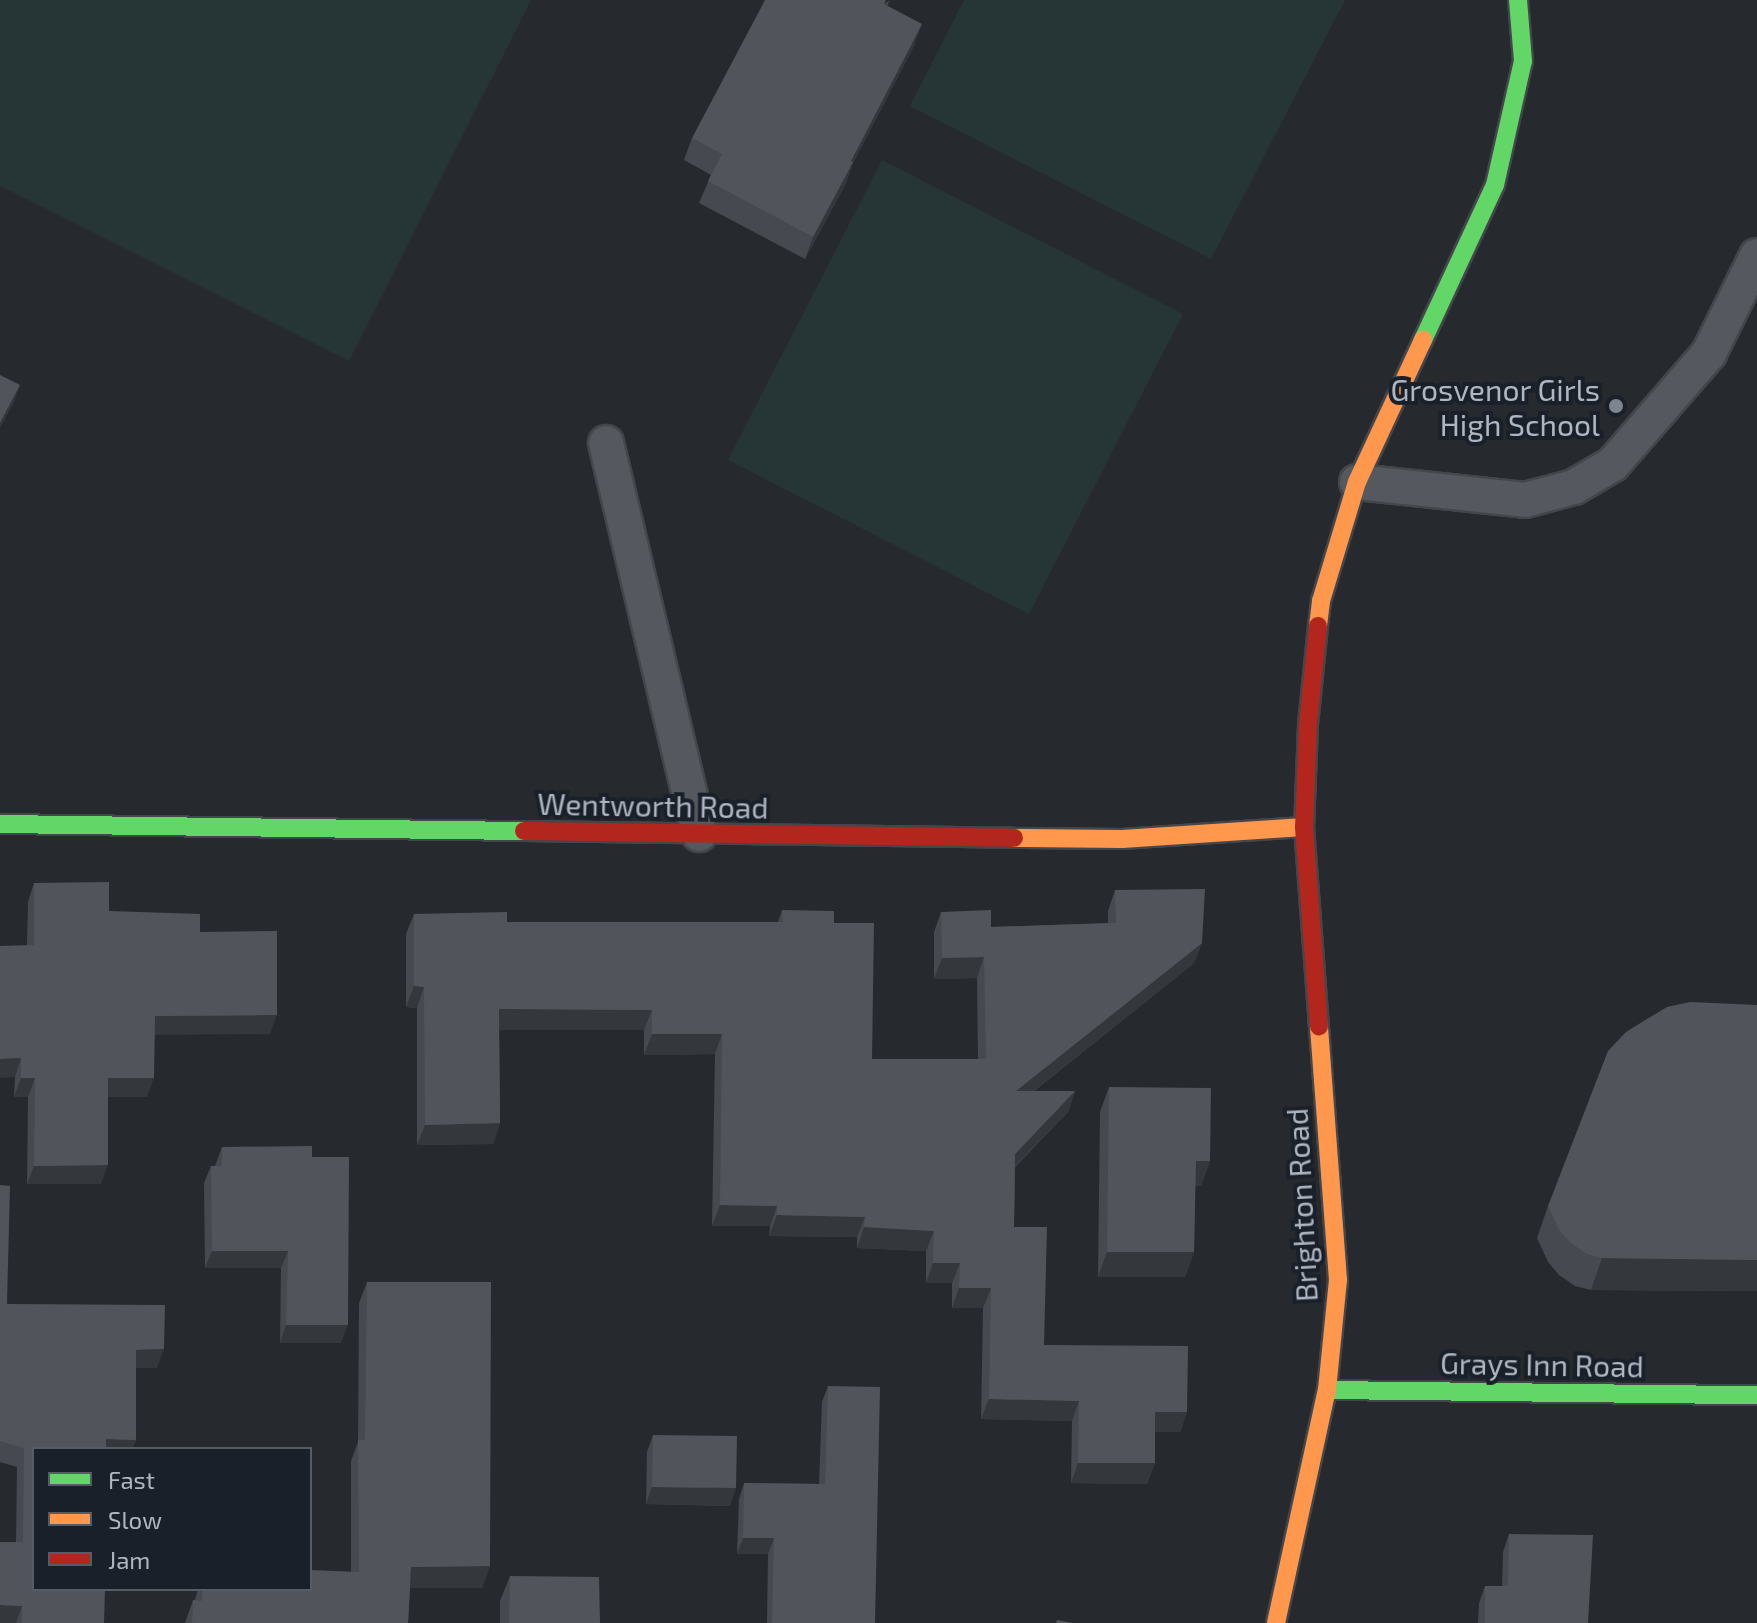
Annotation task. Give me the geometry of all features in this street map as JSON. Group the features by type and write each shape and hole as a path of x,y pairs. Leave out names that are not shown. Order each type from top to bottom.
{"street":[{"name":"Brighton Road","path":"1276,1623 1327,1390 1338,1280 1304,827 1308,725 1321,601 1357,482 1495,185 1523,61 1518,0"},
{"name":"Wentworth Road","path":"0,824 1122,839 1304,827"},
{"name":"Grays Inn Road","path":"1327,1390 1757,1395"}],"lane":[{"path":"1357,482 1525,500 1574,487 1613,464 1709,353 1757,256"},
{"path":"606,443 699,834"}],"shaded area":[{"path":"0,0 531,0 349,361 0,186"},
{"path":"964,0 1345,0 1211,259 910,106"},
{"path":"882,160 1183,314 1029,614 728,460"}],"building":[{"path":"765,0 886,0 884,4 922,24 813,237 708,181 722,154 692,138"},
{"path":"0,375 20,385 0,423"},
{"path":"109,882 109,911 200,914 200,932 277,931 277,1015 155,1016 154,1078 108,1078 108,1165 34,1166 35,1078 21,1078 21,1058 0,1059 0,946 34,945 34,883"},
{"path":"1205,889 1202,943 1016,1091 1075,1091 1015,1154 1014,1227 1047,1227 1044,1345 1188,1346 1187,1412 1155,1412 1155,1463 1078,1463 1079,1401 989,1399 991,1288 959,1288 960,1263 933,1263 934,1231 864,1227 865,1217 777,1215 777,1206 720,1205 722,1034 652,1034 652,1010 499,1009 500,1123 425,1125 424,987 414,986 414,914 507,912 507,922 783,922 782,910 834,911 834,923 874,923 872,1059 986,1059 984,957 942,958 941,912 991,910 991,927 1116,923 1115,890"},
{"path":"1690,1002 1757,1005 1757,1260 1602,1258 1587,1254 1559,1230 1548,1206 1608,1051 1626,1032 1667,1007"},
{"path":"1109,1087 1211,1088 1210,1161 1196,1161 1194,1252 1107,1252"},
{"path":"312,1146 312,1157 349,1157 348,1325 286,1325 288,1251 212,1251 211,1166 222,1166 222,1147"},
{"path":"0,1185 10,1186 7,1304 165,1305 164,1349 136,1350 136,1440 106,1439 106,1447 32,1447 32,1591 105,1591 104,1623 22,1623 22,1606 0,1605 0,1542 23,1542 24,1448 0,1441"},
{"path":"367,1282 491,1282 490,1566 411,1567 408,1623 192,1623 193,1600 202,1601 202,1591 312,1591 312,1570 359,1572 358,1440 365,1440"},
{"path":"828,1386 880,1387 875,1623 772,1623 774,1538 743,1538 744,1483 825,1484"},
{"path":"653,1435 737,1436 736,1488 652,1487"},
{"path":"1509,1534 1593,1535 1588,1623 1485,1623 1485,1586 1508,1586"},
{"path":"510,1576 599,1577 600,1623 509,1623"}],"traffic: fast":[{"path":"1423,340 1495,185 1523,61 1518,0"},
{"path":"0,824 524,831"},
{"path":"1327,1390 1757,1395"}],"traffic: slow":[{"path":"1318,626 1321,601 1357,482 1423,340"},
{"path":"1014,838 1122,839 1304,827"},
{"path":"1276,1623 1327,1390 1338,1280 1319,1026"}],"traffic: jam":[{"path":"1318,626 1308,725 1304,827 1319,1026"},
{"path":"524,831 1014,838"}],"place":[{"name":"Grosvenor Girls High School","path":"1616,406"}]}
